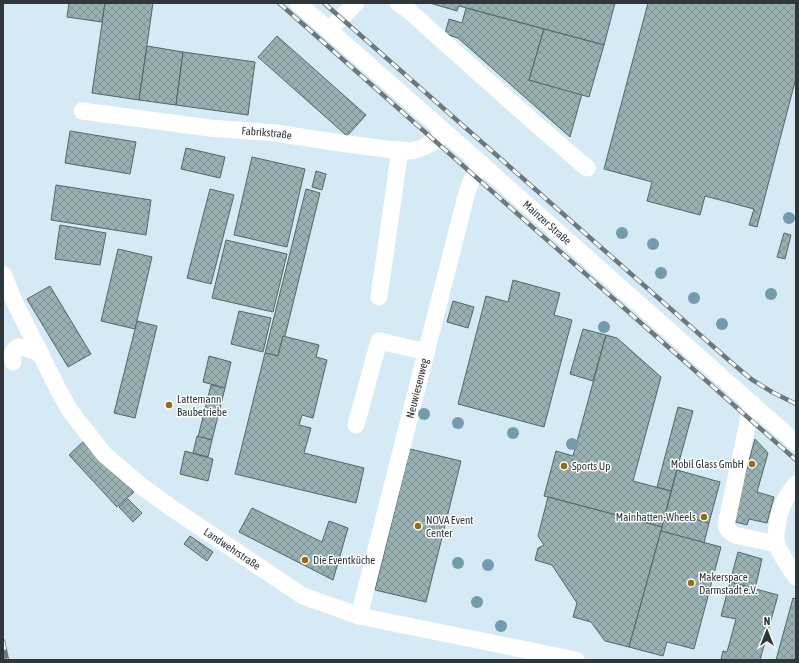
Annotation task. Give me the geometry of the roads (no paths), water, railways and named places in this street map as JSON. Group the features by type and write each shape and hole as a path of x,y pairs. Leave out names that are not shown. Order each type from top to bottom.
{"street":[{"name":"Mainzer Straße","path":"298,3 796,443"},
{"path":"329,30 356,3"},
{"path":"398,3 407,9 587,168"},
{"name":"Fabrikstraße","path":"82,111 210,128 276,133 340,143 412,151 424,147 438,139 445,132"},
{"path":"379,297 400,150"},
{"name":"Neuwiesenweg","path":"360,616 469,186 474,175 482,164"},
{"name":"Landwehrstraße","path":"3,274 15,303 59,391 71,412 104,454 141,486 173,509 302,596 360,616 576,660"},
{"path":"356,425 379,341 427,352"},
{"path":"13,362 12,352 18,348 30,349 41,354"},
{"path":"752,403 726,524 730,532 776,544"},
{"path":"796,484 787,495 780,508 775,534 776,544 796,577"}],"railway":[{"path":"279,3 796,460"},
{"path":"324,3 732,363 751,379 796,404"},
{"path":"3,641 7,660"}],"place":[{"name":"Lattemann Baubetriebe","path":"169,405"},
{"name":"Mobil Glass GmbH","path":"752,464"},
{"name":"Sports Up","path":"564,466"},
{"name":"Mainhatten-Wheels","path":"704,517"},
{"name":"NOVA Event Center","path":"418,526"},
{"name":"Die Eventküche","path":"305,560"},
{"name":"Makerspace Darmstadt e.V.","path":"691,583"}]}
